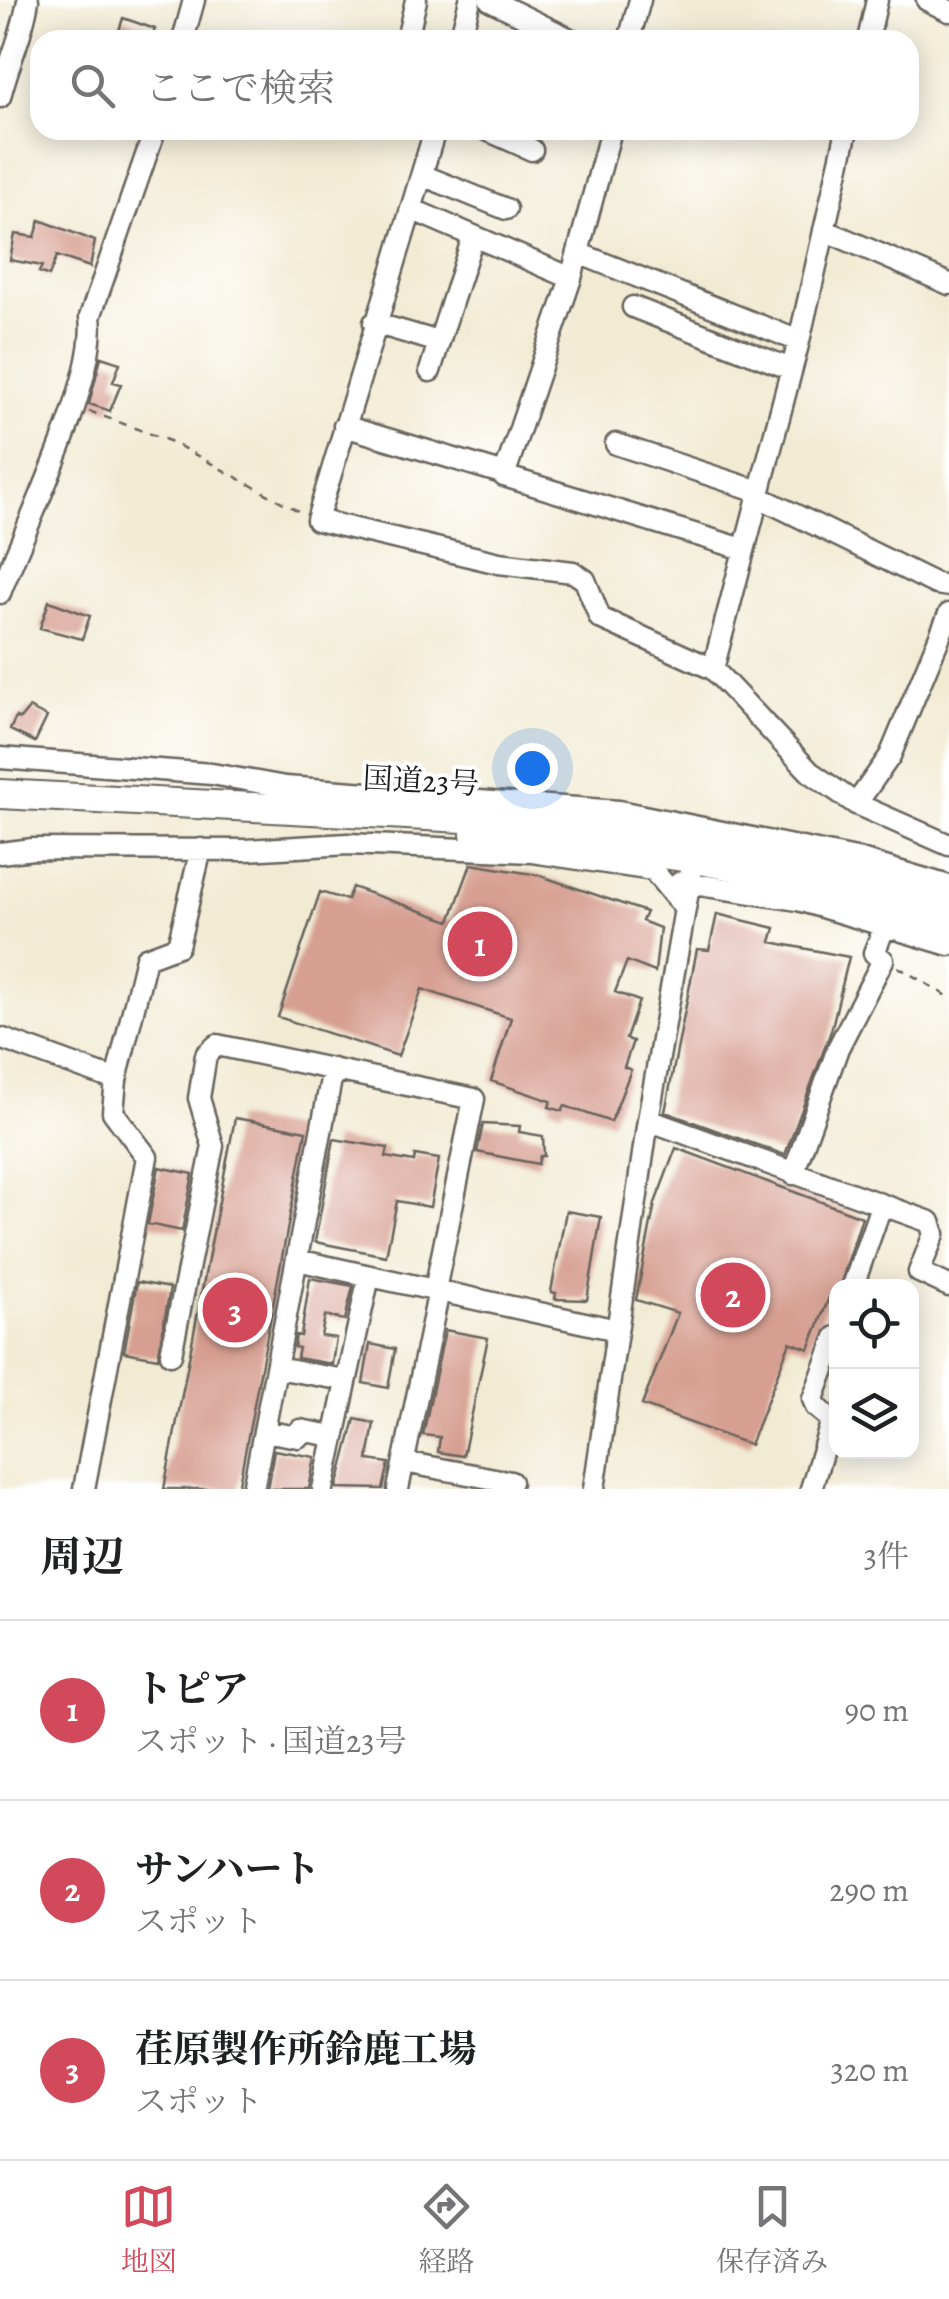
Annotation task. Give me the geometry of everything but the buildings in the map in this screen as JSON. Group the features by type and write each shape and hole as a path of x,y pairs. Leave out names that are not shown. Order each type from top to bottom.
{"highway":[{"name":"国道23号","path":"0,794 526,818 800,892 949,924"},
{"name":"国道23号","path":"0,813 510,836 698,866 779,855 949,904"}],"street":[{"path":"0,97 7,66 24,33 28,0"},
{"path":"186,30 194,0"},
{"path":"409,30 416,0"},
{"path":"462,30 470,0"},
{"path":"490,0 552,30"},
{"path":"632,30 640,0"},
{"path":"870,30 878,0"},
{"path":"927,0 949,12"},
{"path":"0,593 73,405 93,338 90,318 152,140"},
{"path":"432,140 316,520 498,563 574,572 585,580 600,618 713,670 810,772 856,804 949,846"},
{"path":"510,140 532,150"},
{"path":"504,475 571,278 609,140"},
{"path":"713,670 799,341 845,140"},
{"path":"422,175 506,209"},
{"path":"411,209 571,278"},
{"path":"824,230 949,284"},
{"path":"430,371 472,237"},
{"path":"578,253 799,341"},
{"path":"632,307 791,368"},
{"path":"374,323 439,342"},
{"path":"344,426 743,549"},
{"path":"616,444 757,493 936,584 949,586"},
{"path":"856,804 890,756 949,614"},
{"path":"0,758 212,774 285,787 618,811 862,860 949,886"},
{"path":"2,860 348,844 532,852 653,870 685,909"},
{"path":"84,1489 147,1158 113,1112 116,1080 122,1070 146,958 178,946 202,849"},
{"path":"665,884 698,866"},
{"path":"594,1489 648,1120 685,909 698,866"},
{"path":"800,892 949,945"},
{"path":"793,1174 838,1048 883,960 874,953 886,924"},
{"path":"0,1038 116,1080"},
{"path":"172,1354 213,1146 198,1098 206,1056 217,1045 474,1099 398,1489"},
{"path":"253,1489 333,1069"},
{"path":"648,1120 930,1222 934,1234 913,1279"},
{"path":"855,1279 881,1206"},
{"path":"297,1260 617,1330"},
{"path":"323,1489 369,1276"},
{"path":"919,1280 949,1286"},
{"path":"811,1489 832,1420 816,1407 813,1399 829,1356"},
{"path":"276,1368 345,1380"},
{"path":"264,1431 298,1437 300,1430 333,1436"},
{"path":"404,1462 510,1482"}],"path":[{"path":"73,405 172,442 259,494 316,520"},
{"path":"883,960 949,997"}],"place":[{"name":"トピア","path":"480,944"},
{"name":"サンハート","path":"733,1295"},
{"name":"荏原製作所鈴鹿工場","path":"235,1310"}]}
